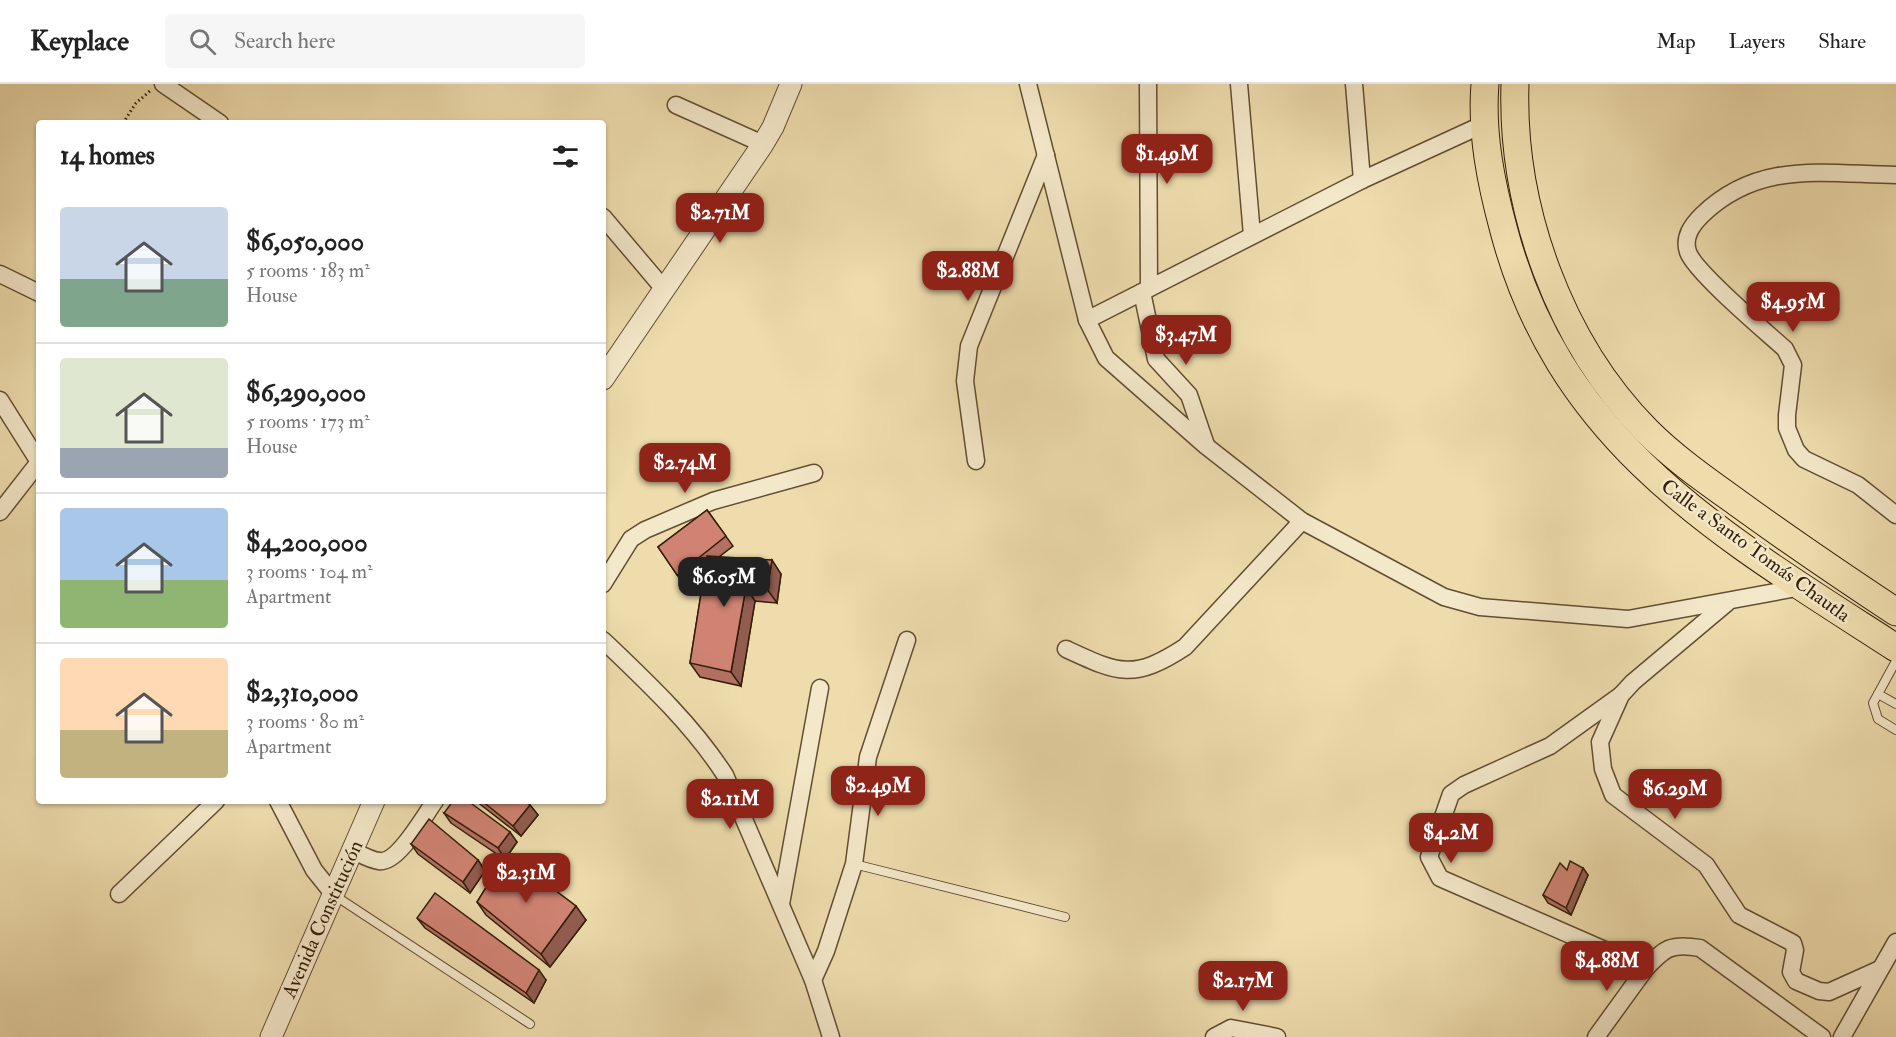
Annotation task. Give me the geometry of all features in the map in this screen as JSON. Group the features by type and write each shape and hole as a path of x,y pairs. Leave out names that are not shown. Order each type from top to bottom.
{"main road":[{"name":"Calle a Santo Tomás Chautla","path":"1485,84 1484,124 1493,186 1514,267 1540,330 1581,397 1631,456 1667,489 1802,587 1896,648"},
{"name":"Calle a Santo Tomás Chautla","path":"1515,84 1516,150 1536,243 1563,309 1620,400 1647,431 1690,469 1896,612"}],"street":[{"path":"606,375 763,144 777,119 791,84"},
{"path":"1028,84 1087,320 1106,358 1206,446 1302,520 1444,597 1480,607 1628,619 1802,587"},
{"path":"1148,84 1146,290 1156,359 1189,395 1206,446"},
{"path":"1239,84 1252,235"},
{"path":"1354,84 1362,180"},
{"path":"157,87 215,120"},
{"path":"676,105 763,144"},
{"path":"1087,320 1362,180 1484,124"},
{"path":"976,461 965,381 969,346 1046,155"},
{"path":"1896,175 1785,174 1745,184 1712,205 1691,226 1687,244 1688,252 1708,278 1785,349 1790,358 1793,365 1788,428 1796,450 1804,459 1858,485 1896,514"},
{"path":"606,221 664,290"},
{"path":"0,274 36,292"},
{"path":"0,400 36,457"},
{"path":"0,512 36,466"},
{"path":"606,579 631,539 645,530 713,501 814,473"},
{"path":"1066,649 1111,670 1131,671 1166,660 1185,647 1302,520"},
{"path":"1646,968 1440,878 1429,856 1451,794 1464,785 1550,746 1621,695 1633,682 1729,601"},
{"path":"813,980 826,951 854,864 868,757 907,640"},
{"path":"606,643 708,748 725,775 813,980 831,1037"},
{"path":"781,904 820,688"},
{"path":"1621,695 1600,742 1603,769 1613,795 1706,865 1739,915 1793,943 1795,951 1791,972 1796,981 1819,991 1829,992 1880,969"},
{"path":"119,894 213,804"},
{"path":"280,804 314,870 334,895"},
{"name":"Avenida Constitución","path":"270,1037 373,804"},
{"path":"352,850 380,862 389,859 398,853 433,804"},
{"path":"1842,1037 1896,942"},
{"path":"1596,1037 1646,968 1664,950 1685,946 1700,948 1822,1037"},
{"path":"1214,1037 1230,1028 1277,1037"}],"lane":[{"path":"1896,661 1874,703 1874,711 1878,719 1896,730"},
{"path":"1878,694 1896,704"},
{"path":"854,864 1065,917"},
{"path":"334,895 530,1024"}],"path":[{"path":"125,120 136,103 157,87"}],"building":[{"path":"707,510 726,536 677,575 658,547"},
{"path":"707,556 772,560 767,589 746,587 731,672 690,663"},
{"path":"451,804 472,804 510,832 498,848 444,813"},
{"path":"486,804 530,805 513,826"},
{"path":"429,819 478,860 463,882 411,844"},
{"path":"507,854 576,906 541,954 477,902"},
{"path":"1570,861 1583,868 1566,908 1543,895 1560,863 1567,870"},
{"path":"435,893 539,970 526,993 417,918"}]}
